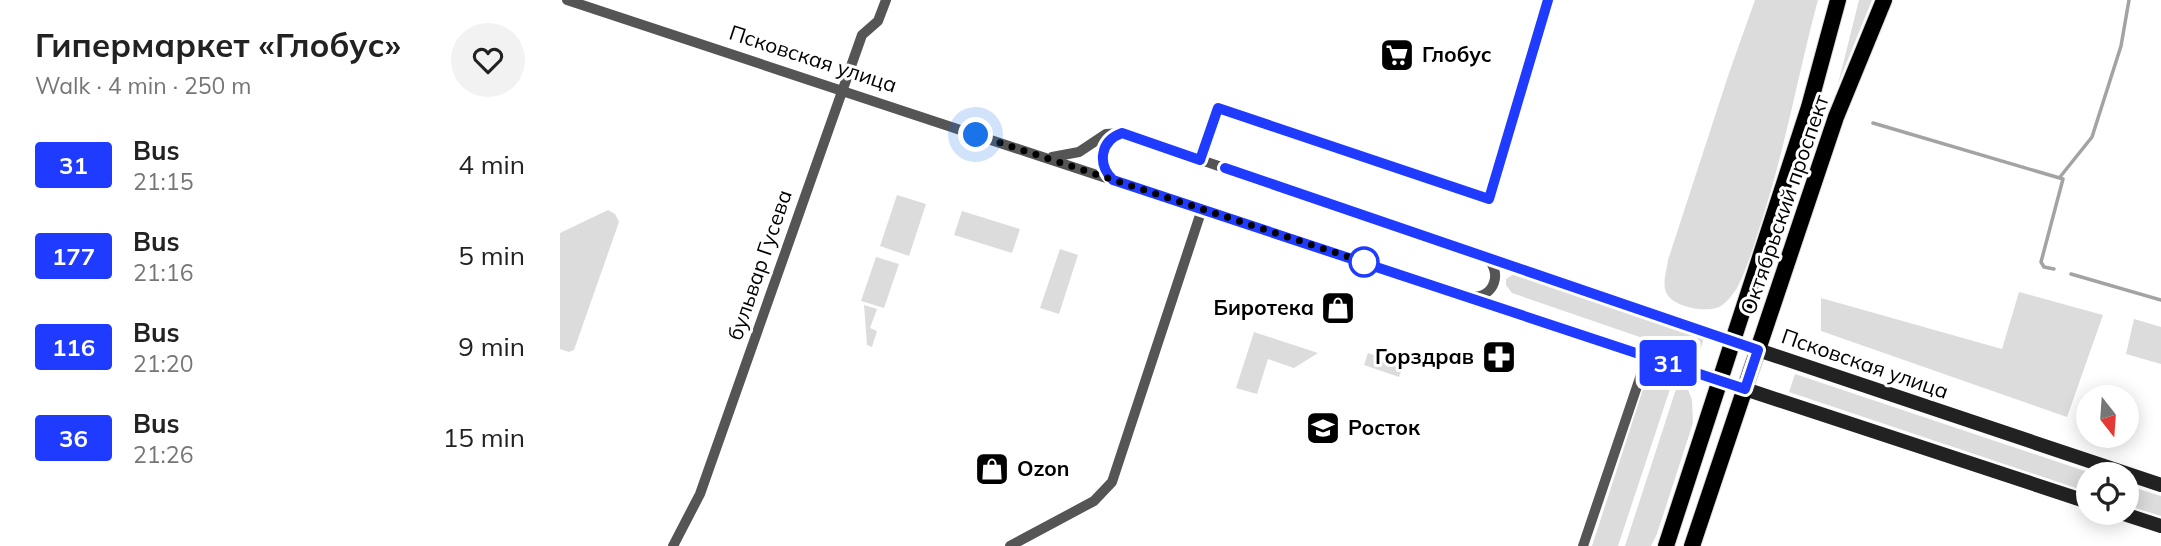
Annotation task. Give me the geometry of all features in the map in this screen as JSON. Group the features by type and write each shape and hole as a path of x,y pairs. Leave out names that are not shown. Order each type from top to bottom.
{"main road":[{"name":"Октябрьский проспект","path":"1666,546 1810,107 1838,0"},
{"name":"Октябрьский проспект","path":"1692,546 1836,117 1884,0"},
{"name":"Псковская улица","path":"1758,350 2161,485"},
{"name":"Псковская улица","path":"1745,389 2076,498"},
{"path":"2139,519 2161,526"}],"street":[{"name":"Псковская улица","path":"566,0 1745,389"},
{"name":"бульвар Гусева","path":"673,546 700,495 862,35 878,21 886,0"},
{"name":"Псковская улица","path":"1046,158 1079,152 1106,134 1122,133 1758,350"},
{"path":"1113,180 1104,166 1103,152 1110,139 1122,133"},
{"path":"1010,546 1094,501 1112,482 1202,209"},
{"path":"1468,297 1482,296 1494,284 1495,268 1486,257"},
{"path":"1509,311 1499,302 1496,286 1502,274 1517,267"},
{"path":"1583,546 1647,356"}],"shaded area":[{"path":"1755,0 1818,0 1777,168 1744,272 1735,290 1722,306 1713,309 1690,307 1675,302 1666,292 1668,260"},
{"path":"1859,0 1872,0 1838,84"},
{"path":"897,195 926,204 909,256 880,246"},
{"path":"608,210 615,214 619,222 574,350 569,352 560,349 560,233"},
{"path":"962,211 1020,229 1012,253 954,235"},
{"path":"1060,249 1078,255 1059,314 1040,308"},
{"path":"876,257 899,264 884,308 861,301"},
{"path":"1514,274 1704,338 1698,357 1512,293 1506,285 1506,279"},
{"path":"2019,292 2103,315 2078,385 2076,385 2067,417 1821,331 1821,298 2002,349"},
{"path":"864,305 877,309 870,328 877,331 872,347 867,345"},
{"path":"2134,319 2161,327 2161,364 2126,354"},
{"path":"1254,332 1318,353 1294,368 1268,359 1257,394 1236,388"},
{"path":"1368,353 1403,365 1399,377 1364,365"},
{"path":"1661,365 1676,371 1618,546 1592,546 1648,374"},
{"path":"1795,374 2076,468 2076,488 1789,392"},
{"path":"1686,384 1692,400 1693,423 1657,534 1651,546 1625,546 1677,386"},
{"path":"2139,489 2161,496 2161,516 2139,509"}],"waterway":[{"path":"2060,177 2092,137 2121,46 2129,0"},
{"path":"1873,123 2063,179 2041,262 2044,267 2054,269"},
{"path":"2071,274 2161,300"}],"bus line":[{"name":"31","path":"1225,168 1758,350 1745,389 1113,180 1104,166 1103,152 1106,145 1113,137 1122,133 1200,160 1218,108 1489,199 1548,0"}],"place":[{"name":"Глобус","path":"1397,55"},
{"name":"Биротека","path":"1338,308"},
{"name":"Горздрав","path":"1499,357"},
{"name":"Росток","path":"1323,428"},
{"name":"Ozon","path":"992,469"}],"route":[{"path":"976,135 1364,262"}]}
